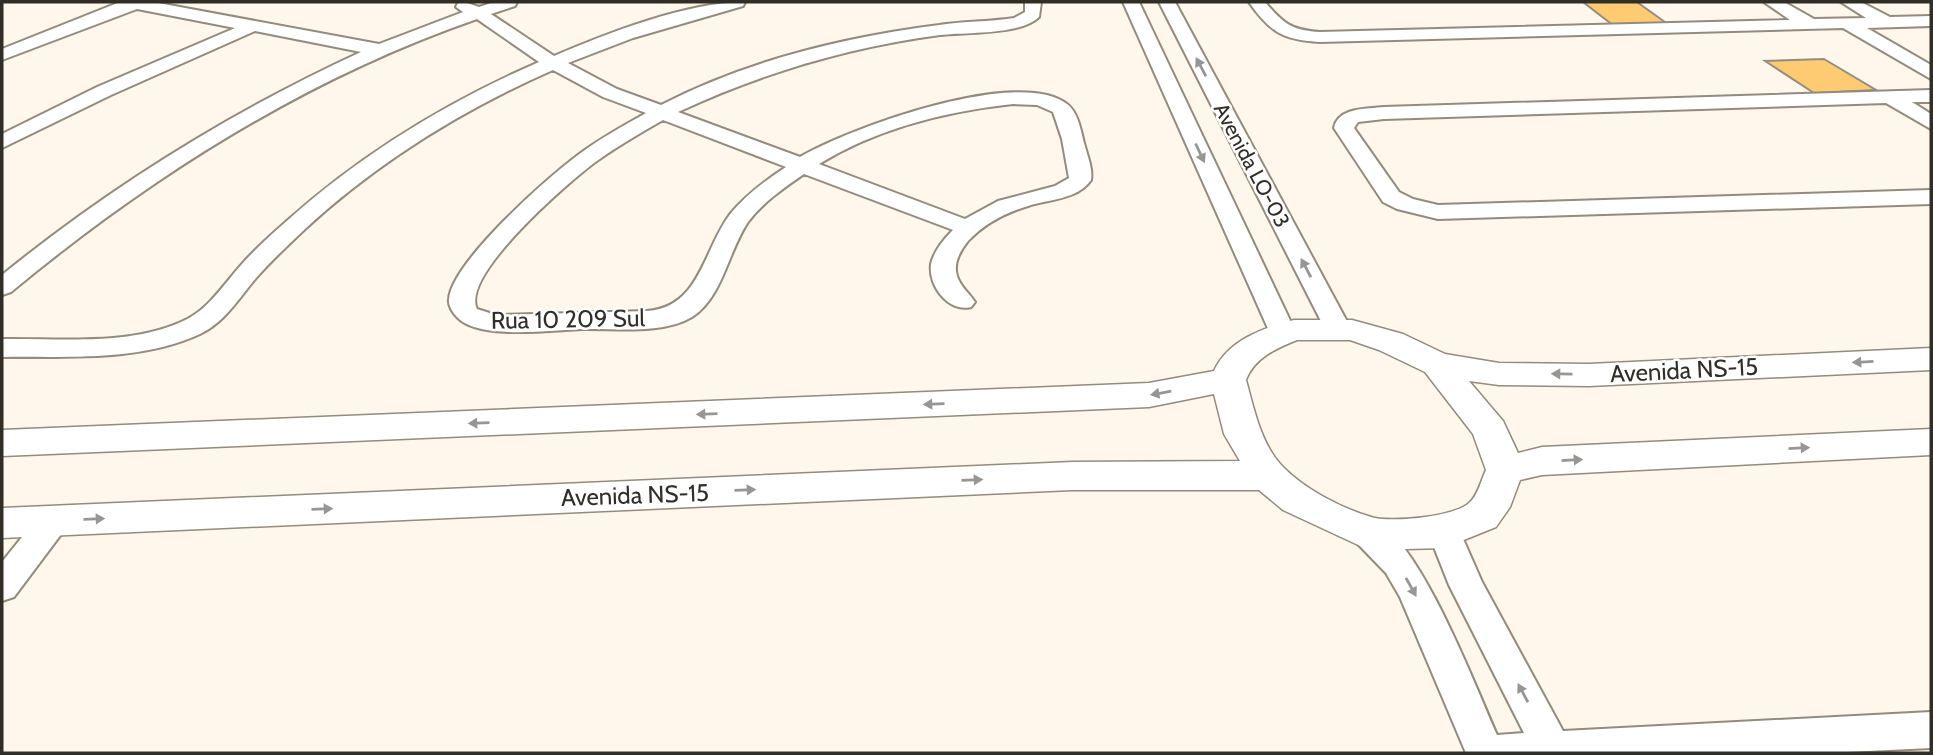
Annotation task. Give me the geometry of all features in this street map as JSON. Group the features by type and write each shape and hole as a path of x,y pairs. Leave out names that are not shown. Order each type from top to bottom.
{"main road":[{"name":"Avenida NS-15","path":"1228,380 1233,366 1260,342 1294,330 1338,329 1391,342 1437,364 1499,374 1589,374 1931,359"},
{"name":"Avenida NS-15","path":"1437,364 1490,430 1505,470"},
{"path":"2,443 1149,395 1228,380 1243,434 1268,477 1297,500 1369,534 1444,532 1482,516 1490,507 1505,470 1542,461 1931,442"},
{"name":"Avenida NS-15","path":"2,523 1072,477 1177,474 1268,477"}],"street":[{"path":"457,2 479,7 552,63 610,93 968,228"},
{"path":"2,287 83,221 163,166 254,112 380,50 479,7 509,2"},
{"path":"2,348 144,342 195,327 212,314 256,264 295,226 357,175 459,108 552,63 633,32 737,2"},
{"path":"662,114 732,82 806,57 925,32 1024,21 1034,13 1033,2"},
{"name":"Avenida LO-03","path":"1131,2 1283,332"},
{"name":"Avenida LO-03","path":"1167,2 1338,329"},
{"path":"1257,2 1277,28 1297,35 1320,37 1931,21"},
{"path":"1772,2 1810,24"},
{"path":"1849,2 1887,22"},
{"path":"2,55 132,3 380,50"},
{"path":"1848,24 1931,73"},
{"path":"2,142 104,90 253,26"},
{"path":"1931,96 1384,113 1352,117 1345,122 1344,128 1349,140 1391,197 1405,204 1438,212 1931,197"},
{"path":"1891,98 1931,123"},
{"path":"801,166 852,138 884,126 962,106 1030,99 1060,108 1065,115 1081,172 1079,181 1063,190 1005,206 968,228 948,253 942,272 949,287 962,302"},
{"name":"Rua 10 209 Sul","path":"662,114 594,153 547,190 501,236 471,278 461,299 463,310 475,320 520,323 660,317 680,312 697,299 721,246 741,215 801,166"},
{"path":"2,587 54,520"},
{"path":"1444,532 1466,585 1554,752"},
{"path":"1369,534 1398,564 1415,592 1486,753"},
{"path":"1495,753 1554,752 1931,730"}],"building":[{"path":"1583,2 1637,2 1669,25 1614,26"},
{"path":"1824,59 1876,90 1814,93 1765,61"}]}
